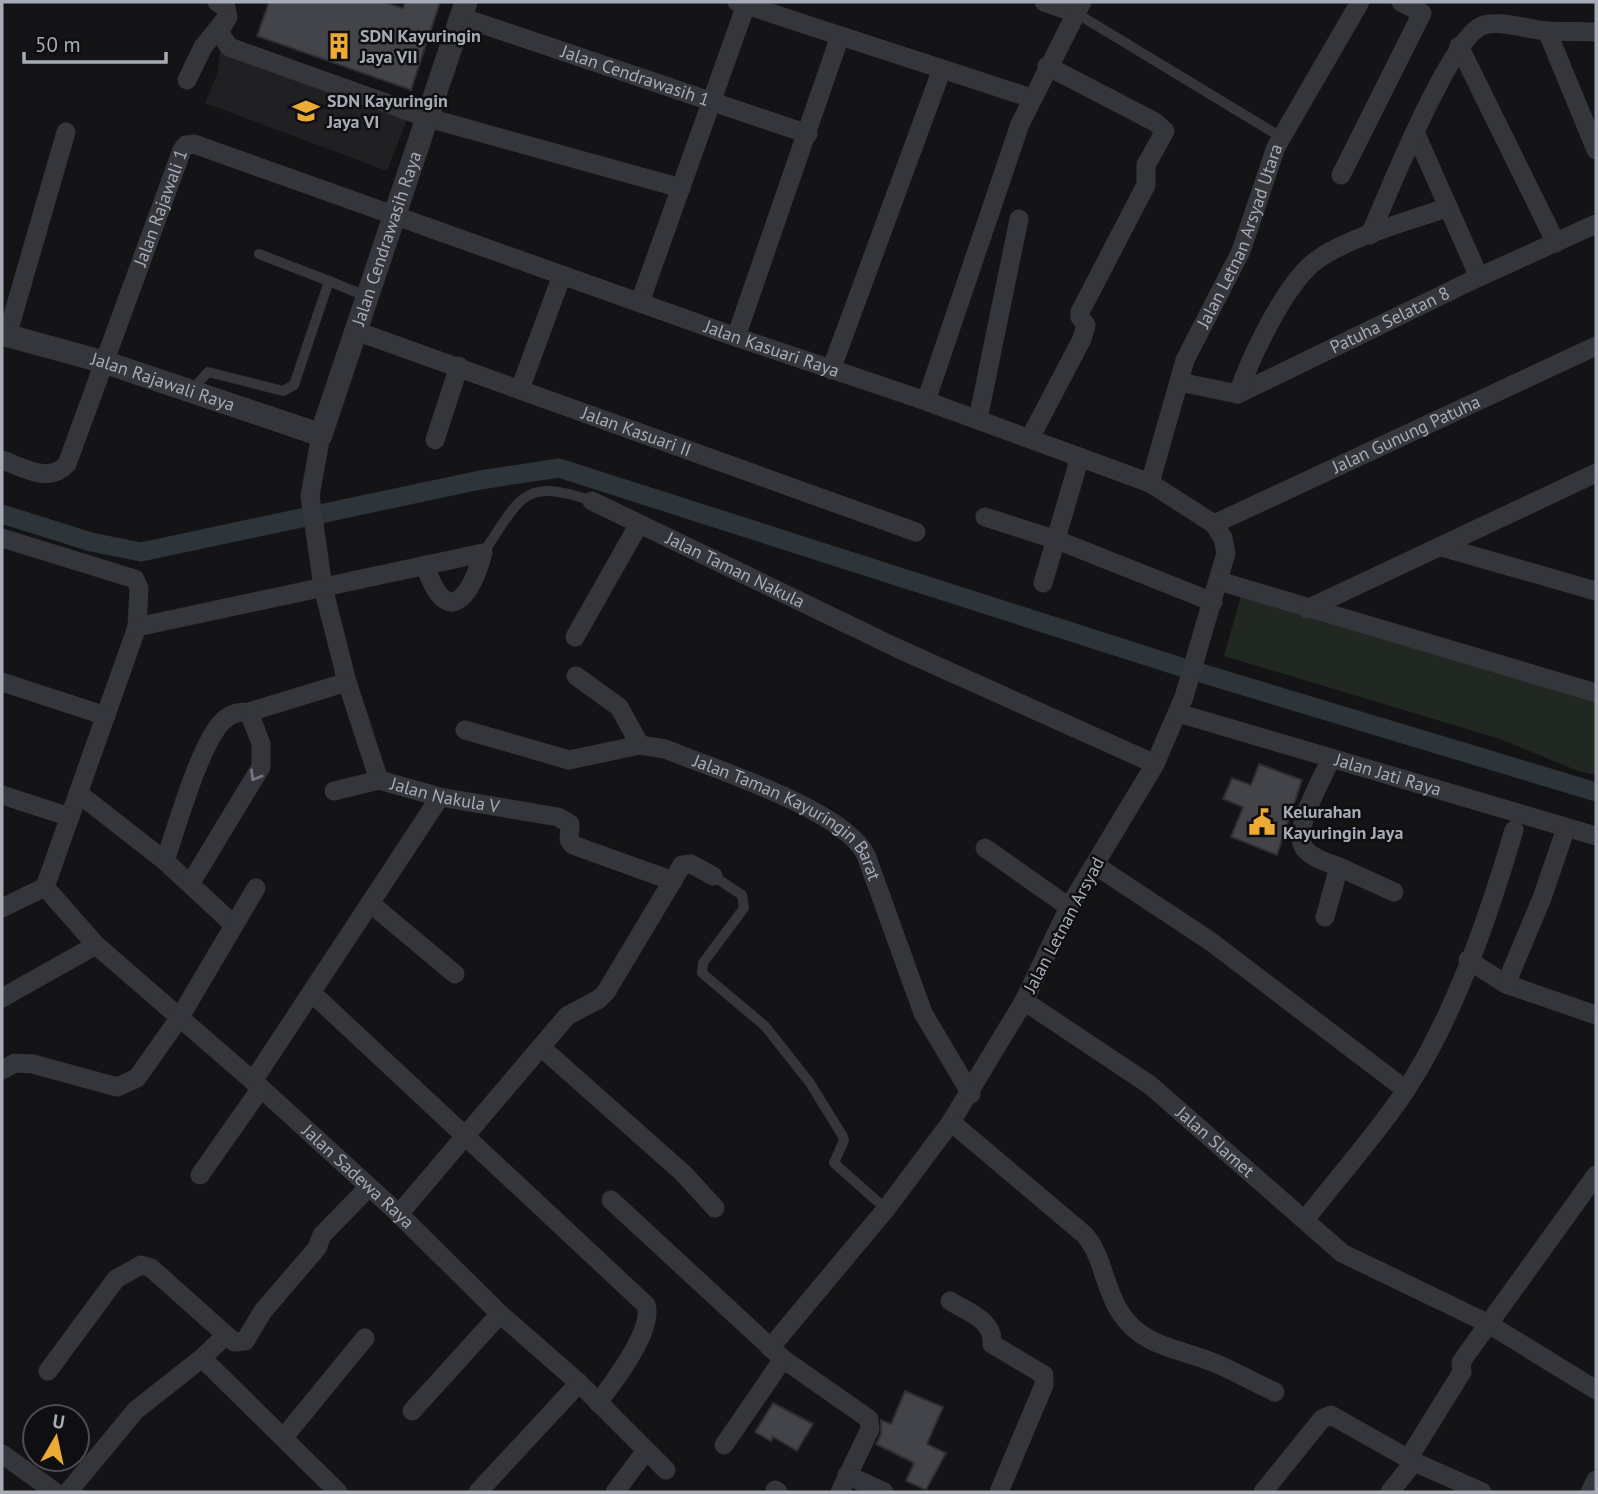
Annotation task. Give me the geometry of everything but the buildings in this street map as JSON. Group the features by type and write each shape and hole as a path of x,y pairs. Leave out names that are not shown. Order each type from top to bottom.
{"street":[{"path":"926,401 1031,98 1079,7 1044,2"},
{"name":"Jalan Letnan Arsyad Utara","path":"1150,483 1194,339 1241,251 1281,138 1360,2"},
{"path":"1340,175 1422,13 1401,2"},
{"path":"640,302 713,101 743,3 1031,98"},
{"path":"226,7 219,32 229,47 425,117 681,188"},
{"path":"187,80 226,7"},
{"name":"Jalan Cendrawasih 1","path":"464,9 808,134"},
{"name":"Jalan Cendrawasih Raya","path":"321,435 396,214 425,117 464,9"},
{"path":"1370,235 1415,132 1459,46 1473,30 1485,24 1547,31 1596,32"},
{"path":"1547,31 1596,150"},
{"path":"736,337 840,36"},
{"path":"1459,46 1556,243"},
{"path":"1030,438 1082,339 1086,327 1080,312 1146,185 1146,165 1165,131 1155,122 1047,66"},
{"path":"831,370 942,69"},
{"path":"5,335 66,132"},
{"path":"1415,132 1479,277"},
{"name":"Jalan Rajawali 1","path":"104,362 186,145 194,144 396,214"},
{"path":"1179,382 1238,394 1263,334 1302,274 1326,255 1370,235 1448,207"},
{"name":"Jalan Kasuari Raya","path":"396,214 736,337 978,419 1150,483"},
{"path":"978,419 1019,219"},
{"name":"Patuha Selatan 8","path":"1238,394 1479,277 1596,224"},
{"path":"520,389 562,275"},
{"name":"Jalan Kasuari II","path":"356,331 916,532"},
{"name":"Jalan Rajawali Raya","path":"5,335 104,362 321,435"},
{"name":"Jalan Gunung Patuha","path":"1214,524 1596,346"},
{"path":"2,460 48,476 57,474 67,464 104,362"},
{"path":"435,440 459,366"},
{"name":"Jalan Nakula V","path":"321,435 310,496 323,587 347,682 379,780 440,797 568,821 570,843 603,858 673,881"},
{"path":"1043,583 1080,457"},
{"path":"1307,609 1596,473"},
{"path":"1150,483 1214,524"},
{"name":"Jalan Taman Nakula","path":"592,501 887,643 1155,764"},
{"path":"985,517 1057,540 1213,602"},
{"path":"575,637 639,524"},
{"name":"Jalan Letnan Arsyad","path":"724,1445 776,1353 971,1094 1024,1001 1069,907 1155,764 1181,705 1226,554 1223,538 1214,524"},
{"path":"2,538 135,579 139,588 137,627 45,887 2,908"},
{"path":"1442,547 1592,586"},
{"path":"137,627 425,565 483,554 472,588 459,600 445,600 438,595 432,588 425,565"},
{"path":"1219,581 1596,693"},
{"path":"576,676 619,707 640,745"},
{"path":"2,682 106,716"},
{"path":"165,861 211,740 222,721 236,712 249,712 347,682"},
{"name":"Jalan Jati Raya","path":"1181,705 1331,759 1596,836"},
{"path":"190,884 261,767 261,744 249,712"},
{"name":"Jalan Taman Kayuringin Barat","path":"465,730 569,760 640,745 665,749 809,808 858,841 866,855 923,1013 971,1094"},
{"path":"1331,759 1305,816 1300,835 1305,849 1315,857 1394,892"},
{"path":"334,791 379,780"},
{"path":"79,793 165,861 234,925"},
{"path":"2,795 70,817"},
{"path":"200,1175 370,903 440,797"},
{"path":"1506,984 1542,898 1566,828"},
{"path":"1305,1220 1406,1090 1433,1042 1501,874 1514,830"},
{"path":"985,848 1069,907"},
{"path":"399,1214 567,1016 600,999 606,992 686,863 713,876"},
{"path":"1095,865 1210,941 1406,1090"},
{"path":"1325,917 1339,867"},
{"name":"Jalan Sadewa Raya","path":"45,887 96,945 257,1084 399,1214 499,1314 579,1383 645,1452 666,1470"},
{"path":"2,1070 15,1063 33,1064 117,1087 127,1085 137,1078 180,1017 256,888"},
{"path":"370,903 455,974"},
{"path":"2,998 96,945"},
{"path":"1468,960 1506,984 1596,1015"},
{"path":"313,994 648,1307 644,1326 621,1373 598,1403"},
{"name":"Jalan Slamet","path":"1024,1001 1150,1086 1342,1253 1487,1323 1596,1390"},
{"path":"542,1048 683,1173 715,1208"},
{"path":"951,1122 1085,1235 1099,1256 1113,1302 1132,1330 1154,1343 1212,1362 1275,1392"},
{"path":"1390,1492 1462,1372 1461,1362 1596,1175"},
{"path":"48,1371 116,1279 141,1265 151,1268 234,1342 244,1341 263,1311 317,1248 322,1235 369,1187"},
{"path":"611,1200 776,1353 869,1419 870,1429 844,1484 884,1492"},
{"path":"950,1301 989,1325 993,1334 992,1344 1044,1375 1044,1385 999,1492"},
{"path":"412,1411 499,1314"},
{"path":"68,1492 136,1410 202,1358 226,1335"},
{"path":"284,1437 365,1338"},
{"path":"202,1358 338,1492"},
{"path":"478,1492 579,1383"},
{"path":"1263,1492 1327,1415 1346,1421 1411,1461 1482,1492"},
{"path":"615,1492 645,1452"},
{"path":"2,1454 55,1492"},
{"path":"1590,1492 1596,1480"}],"lane":[{"path":"1079,7 1281,138"},
{"path":"259,254 368,297"},
{"path":"190,391 208,372 283,391 294,385 329,281"},
{"name":"Jalan Taman Nakula","path":"483,554 521,499 531,492 554,490 592,501"},
{"path":"713,876 742,895 744,908 703,963 702,973 765,1027 810,1083 844,1140 834,1163 886,1209"}],"shaded area":[{"name":"SDN Kayuringin Jaya VI","path":"220,52 407,119 387,171 205,103 217,74"},
{"path":"1241,596 1596,699 1596,775 1578,771 1500,739 1224,656"}],"waterway":[{"path":"2,514 91,542 141,552 480,480 559,468 1181,667 1596,792"}],"place":[{"name":"SDN Kayuringin Jaya VII","path":"339,46"},
{"name":"SDN Kayuringin Jaya VI","path":"306,111"},
{"name":"Kelurahan Kayuringin Jaya","path":"1262,822"}]}
